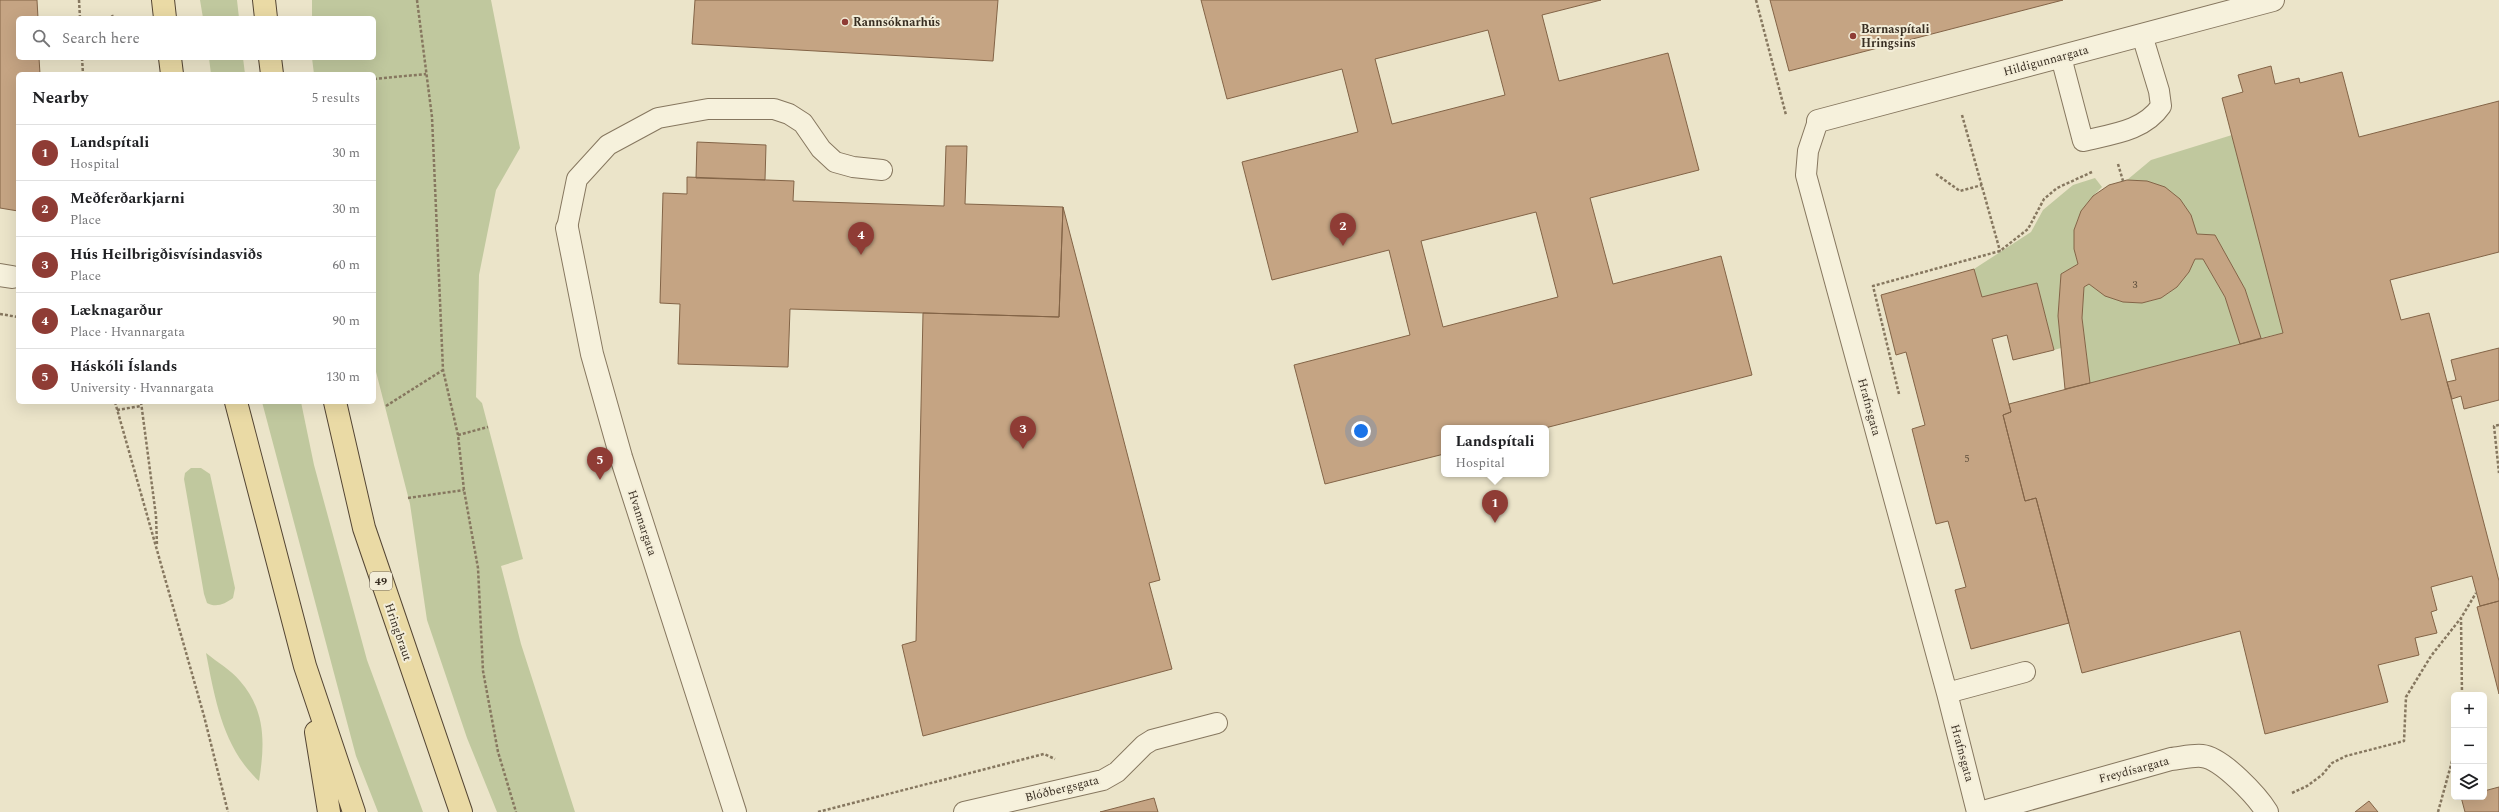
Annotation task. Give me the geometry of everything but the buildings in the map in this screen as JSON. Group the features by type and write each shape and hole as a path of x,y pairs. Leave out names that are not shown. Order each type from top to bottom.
{"main road":[{"path":"163,0 165,16"},
{"path":"264,0 266,16"},
{"path":"170,60 172,72"},
{"path":"270,60 272,72"},
{"path":"237,404 305,666 354,812"},
{"name":"Hringbraut","path":"335,404 364,528 406,654 444,755 461,812"},
{"path":"305,666 329,812"},
{"path":"444,755 467,812"}],"street":[{"name":"Hildigunnargata","path":"1818,121 2273,0"},
{"name":"Hvannargata","path":"567,228 592,354 621,457 735,812"},
{"name":"Freydísargata","path":"1983,812 2171,759 2203,756 2231,771 2263,806"}],"lane":[{"path":"2061,57 2084,141 2110,134 2139,126 2154,117 2161,106 2142,35"},
{"path":"567,228 578,179 608,145 658,118 708,109 774,109 789,114 803,123 821,149 835,162 853,167 882,170"},
{"name":"Hrafnsgata","path":"1818,121 1808,151 1806,175 1978,812"},
{"path":"1947,693 2025,672"},
{"name":"Blóðbergsgata","path":"964,812 1103,780 1117,772 1144,745 1152,740 1217,723"}],"path":[{"path":"80,0 80,16"},
{"path":"417,0 432,117 443,370 458,435 464,490 478,568 483,671 498,752 516,812"},
{"path":"1756,0 1787,117"},
{"path":"82,60 83,72"},
{"path":"376,79 426,74"},
{"path":"1962,115 2000,251"},
{"path":"2111,166 2118,163"},
{"path":"1902,402 1873,286 2000,251 2028,229 2044,199 2057,188 2077,177 2098,170"},
{"path":"1936,174 1960,191 1982,185"},
{"path":"0,314 16,317"},
{"path":"386,406 443,370"},
{"path":"116,404 204,716 228,812"},
{"path":"117,410 141,406 156,516 157,552"},
{"path":"2499,425 2494,426 2499,473"},
{"path":"458,435 488,428"},
{"path":"408,498 464,490"},
{"path":"2263,806 2307,786 2322,775 2332,763 2346,756 2404,741 2406,697 2431,656 2461,618 2476,593"},
{"path":"2461,618 2462,692"},
{"path":"818,812 1044,754 1060,761 1059,790"},
{"path":"2438,812 2451,764"}],"green space":[{"path":"200,0 237,0 239,16 203,16"},
{"path":"312,0 491,0 520,148 496,190 479,275 476,397 482,403 523,559 501,566 521,644 575,812 497,812 467,738 427,620 410,504 376,372 376,72 314,72 312,60 376,60 376,16 312,16"},
{"path":"209,60 243,60 245,72 211,72"},
{"path":"2232,135 2283,333 2261,338 2245,289 2215,236 2197,234 2187,210 2180,201 2163,188 2141,181 2127,180 2151,160"},
{"path":"2095,178 2102,187 2086,204 2077,222 2075,231 2075,252 2078,264 2061,274 2058,316 2061,348 2054,350 2037,283 1982,297 1974,269 2031,232 2043,210 2073,185"},
{"path":"2195,259 2203,259 2225,297 2240,344 2090,383 2082,318 2084,287 2089,284 2104,294 2120,300 2135,302 2150,301 2163,296 2175,288 2186,275"},
{"path":"263,404 301,404 314,465 367,660 423,812 378,812 356,756"},
{"path":"191,468 201,468 210,474 235,588 233,598 220,605 207,603 204,594 184,479 185,473"},
{"path":"206,653 240,681 249,692 255,704 262,728 262,754 259,781 237,754 222,722"}],"place":[{"name":"Rannsóknarhús","path":"845,22"},
{"name":"Barnaspítali Hringsins","path":"1853,36"},
{"name":"Meðferðarkjarni","path":"1343,246"},
{"name":"Læknagarður","path":"861,255"},
{"name":"Hús Heilbrigðisvísindasviðs","path":"1023,449"},
{"name":"Háskóli Íslands","path":"600,480"},
{"name":"Landspítali","path":"1495,523"}]}
